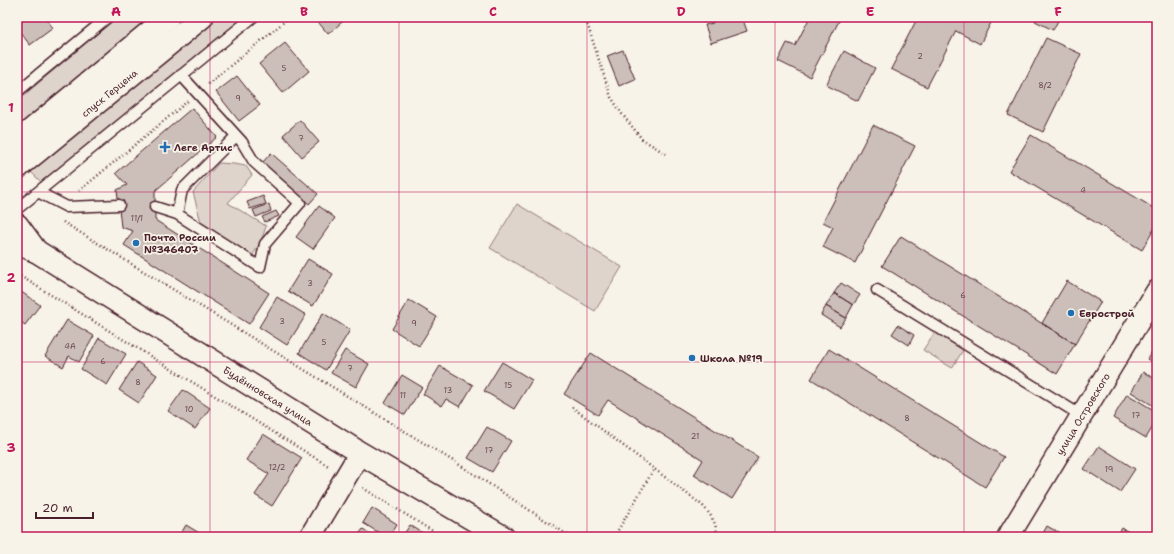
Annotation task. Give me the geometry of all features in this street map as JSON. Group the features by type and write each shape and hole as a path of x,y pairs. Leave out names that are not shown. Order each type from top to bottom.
{"street":[{"name":"спуск Герцена","path":"17,142 168,17"},
{"name":"спуск Герцена","path":"17,168 202,17"},
{"name":"Будённовская улица","path":"17,225 26,247 360,453 503,537"},
{"name":"улица Островского","path":"1008,537 1157,291"},
{"path":"310,537 360,453"}],"lane":[{"path":"17,92 108,17"},
{"path":"17,209 253,17"},
{"path":"155,207 177,214 260,267 265,244 300,203 254,162 242,142 181,75"},
{"path":"177,214 182,190 236,136"},
{"path":"38,192 67,207 119,205"},
{"path":"877,290 1082,416"}],"path":[{"path":"290,17 78,192 67,207 61,221 463,467 571,537"},
{"path":"585,17 611,97 622,114 642,139 666,154"},
{"path":"17,274 442,537"},
{"path":"572,407 702,505 712,516 717,530 717,537"},
{"path":"614,537 654,469"}],"shaded area":[{"path":"117,17 154,17 17,129 17,101"},
{"path":"215,17 244,17 41,182 29,170"},
{"path":"219,163 246,166 252,175 228,203 266,226 257,249 252,256 202,226 193,192"},
{"path":"517,204 622,267 595,311 490,248"},
{"path":"935,332 963,350 952,368 923,350"}],"building":[{"path":"28,17 45,17 53,28 30,45 17,28 17,25"},
{"path":"314,17 348,17 328,34"},
{"path":"711,17 723,17 724,19 728,17 742,17 747,31 711,43 705,25 713,23"},
{"path":"810,17 841,17 810,77 778,61 787,43 795,46"},
{"path":"918,17 994,17 980,44 956,31 927,87 891,69"},
{"path":"1037,17 1060,17 1053,30 1035,21"},
{"path":"1046,38 1081,54 1043,132 1008,115"},
{"path":"285,43 309,71 283,93 259,64"},
{"path":"623,50 635,79 619,86 607,56"},
{"path":"844,51 875,68 858,101 826,85"},
{"path":"237,76 260,105 239,121 216,92"},
{"path":"192,108 217,137 155,191 155,220 269,293 249,324 124,245 133,231 121,227 117,190 127,185 116,173"},
{"path":"300,120 319,142 302,157 283,135"},
{"path":"873,125 915,146 855,263 823,247 833,227 823,222"},
{"path":"1031,135 1157,210 1157,224 1142,250 1009,171"},
{"path":"271,153 318,194 309,204 262,163"},
{"path":"263,196 266,204 250,209 247,202"},
{"path":"269,204 271,211 256,217 253,210"},
{"path":"319,206 335,218 313,249 296,237"},
{"path":"276,211 279,216 265,222 262,217"},
{"path":"901,236 1075,344 1057,374 882,266"},
{"path":"308,259 333,274 313,306 288,291"},
{"name":"Еврострой","path":"1067,281 1101,302 1075,344 1042,323"},
{"path":"841,283 860,295 853,305 834,293"},
{"path":"17,289 40,305 25,325 17,319"},
{"path":"834,293 853,305 846,318 826,306"},
{"path":"277,297 306,315 287,345 259,327"},
{"path":"409,300 437,317 419,346 392,329"},
{"path":"826,306 846,318 840,327 821,315"},
{"path":"323,313 350,330 326,370 299,353"},
{"path":"67,320 94,336 79,362 69,356 63,367 45,356"},
{"path":"898,325 914,335 909,345 892,334"},
{"path":"99,338 126,354 107,385 81,369"},
{"path":"1157,344 1157,365 1147,359"},
{"path":"829,349 1004,457 985,487 811,379"},
{"path":"345,350 369,364 356,387 331,373"},
{"path":"591,353 758,457 732,499 694,475 703,460 608,400 598,415 564,394"},
{"path":"137,362 157,375 139,403 119,390"},
{"path":"502,362 532,380 514,409 484,391"},
{"path":"440,366 473,385 460,407 446,399 442,406 423,394"},
{"path":"1143,372 1157,380 1157,408 1131,392"},
{"path":"402,375 422,387 405,415 385,403"},
{"path":"183,390 210,408 195,429 168,411"},
{"path":"1127,394 1157,412 1157,420 1146,438 1113,418"},
{"path":"487,427 511,441 492,472 468,458"},
{"path":"263,434 302,458 272,506 255,495 269,474 246,460"},
{"path":"1099,446 1135,469 1120,492 1084,469"},
{"path":"372,508 397,524 389,537 386,537 363,523"},
{"path":"186,525 206,537 179,537"},
{"path":"410,525 429,537 402,537"},
{"path":"1047,526 1066,537 1041,537"},
{"path":"1122,528 1137,537 1117,537"},
{"path":"363,529 375,537 357,537"}],"place":[{"name":"Леге Артис","path":"165,147"},
{"name":"Почта России №346407","path":"136,243"},
{"name":"Еврострой","path":"1071,313"},
{"name":"Школа №19","path":"692,358"}]}
